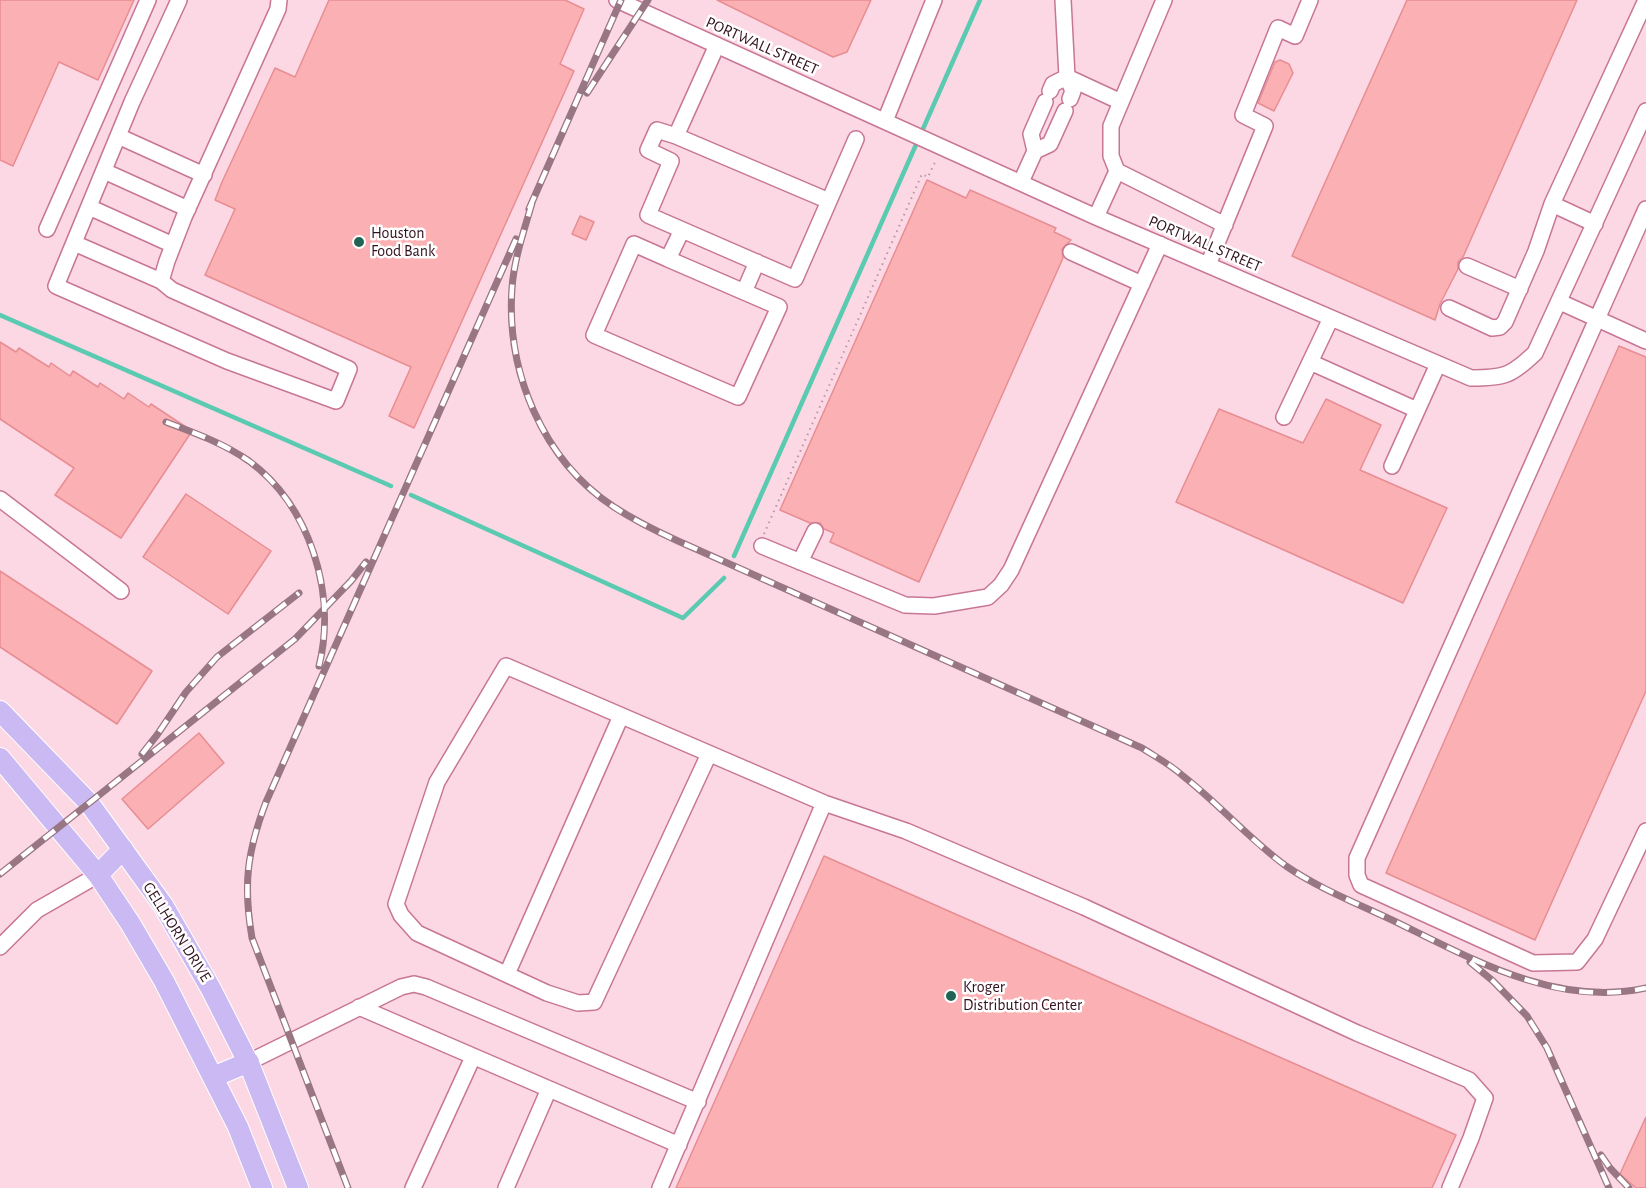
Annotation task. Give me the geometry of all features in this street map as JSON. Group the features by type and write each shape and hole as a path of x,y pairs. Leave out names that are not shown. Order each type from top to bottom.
{"main road":[{"name":"GELLHORN DRIVE","path":"1,714 89,803 168,915 211,989 249,1062 298,1188"},
{"path":"0,758 98,874 164,981 238,1126 262,1188"},
{"path":"98,874 123,849"},
{"path":"213,1077 249,1062"}],"street":[{"path":"47,229 148,0"},
{"path":"74,243 161,281 172,290 349,369 336,400 226,360 56,286 118,136 179,0"},
{"path":"161,281 188,209 278,9 279,0"},
{"name":"PORTWALL STREET","path":"617,0 1096,217 1471,378 1498,378 1517,370 1535,353 1646,111"},
{"path":"885,121 934,0"},
{"path":"1035,151 1050,144 1073,92 1067,77 1063,0"},
{"path":"1164,0 1111,126 1111,156 1117,171 1225,225"},
{"path":"1208,265 1265,126 1243,115 1260,71 1278,28 1295,36 1311,0"},
{"path":"1449,308 1492,328 1500,327 1505,322 1536,251 1552,204 1644,10"},
{"path":"676,136 717,45"},
{"path":"1021,182 1035,151 1031,134 1047,96 1053,84 1067,77"},
{"path":"1067,77 1121,102"},
{"path":"829,201 657,130 648,150 671,160 648,215 795,279 829,201 856,139"},
{"path":"118,136 204,175"},
{"path":"104,171 188,209"},
{"path":"1096,217 1117,171"},
{"path":"1552,204 1595,224"},
{"path":"89,207 173,245"},
{"path":"1646,209 1357,858 1357,875 1361,885 1533,963 1577,962 1594,939 1646,831"},
{"path":"668,259 681,230"},
{"path":"634,244 668,259 779,307 738,397 594,334 634,244"},
{"path":"762,546 905,605 934,606 988,597 1001,585 1011,570 1160,244"},
{"path":"1071,252 1142,284"},
{"path":"744,292 758,262"},
{"path":"1467,266 1520,289"},
{"path":"1560,302 1646,341"},
{"path":"1284,417 1330,318"},
{"path":"1310,362 1417,410"},
{"path":"1392,466 1438,364"},
{"path":"0,500 121,591"},
{"path":"800,562 815,531"},
{"path":"709,754 594,1002 578,1003 547,993 507,975 417,933 401,915 396,904 437,782 506,666 824,803 906,831 1063,898 1357,1032 1469,1080 1485,1098 1450,1188"},
{"path":"507,975 621,716"},
{"path":"660,1188 824,803"},
{"path":"0,947 37,910 98,874"},
{"path":"249,1062 401,987 414,984 426,987 698,1102"},
{"path":"359,1007 679,1145"},
{"path":"414,1188 474,1057"},
{"path":"506,1188 549,1089"}],"path":[{"path":"762,546 766,537 763,536 922,174 928,177 935,144"}],"building":[{"path":"0,0 134,0 98,80 59,62 13,166 0,160"},
{"name":"Houston Food Bank","path":"329,0 565,0 584,9 560,64 574,71 414,428 389,416 411,367 205,275 235,209 215,200 222,182 275,68 295,77"},
{"path":"717,0 871,0 847,52 833,57"},
{"path":"1407,0 1577,0 1463,257 1458,262 1458,269 1440,304 1435,320 1292,256"},
{"path":"1280,60 1289,64 1293,73 1274,111 1258,103 1275,62"},
{"path":"927,180 966,198 970,190 1056,228 1054,232 1071,240 1062,249 1063,258 919,582 830,542 834,533 824,529 820,523 810,523 780,510"},
{"path":"580,216 594,222 586,240 572,234"},
{"path":"0,342 16,352 19,348 49,367 51,363 70,376 73,371 98,387 100,383 124,399 128,393 149,407 151,404 192,431 121,538 55,495 74,468 0,419"},
{"path":"1619,346 1646,357 1646,691 1535,940 1386,873"},
{"path":"1326,399 1381,425 1360,470 1447,508 1403,603 1176,502 1219,409 1303,443"},
{"path":"186,494 271,551 228,614 143,557"},
{"path":"0,571 152,671 117,724 0,647"},
{"path":"199,733 224,763 148,829 122,799"},
{"name":"Kroger Distribution Center","path":"824,856 1456,1135 1432,1188 676,1188"},
{"path":"1646,1117 1646,1188 1636,1188 1620,1174"}],"waterway":[{"path":"734,556 980,0"},
{"path":"0,315 391,486"},
{"path":"411,495 683,618 724,578"}],"railway":[{"path":"529,209 621,0"},
{"path":"587,93 648,0"},
{"path":"532,203 517,256 512,288 515,351 523,381 534,411 549,439 567,465 589,488 614,507 678,541 1142,748 1178,772 1259,844 1298,874 1452,949 1514,976 1547,985 1579,991 1612,992 1646,988"},
{"path":"348,1188 252,938 247,885 248,869 266,802 516,239"},
{"path":"166,422 198,434 249,461 270,480 288,502 303,526 314,553 321,581 324,638 319,666"},
{"path":"0,874 295,639 351,581 366,562"},
{"path":"142,754 186,692 217,657 299,593"},
{"path":"1470,962 1493,981 1527,1016 1547,1048 1609,1188"},
{"path":"1601,1155 1629,1188"}],"place":[{"name":"Houston Food Bank","path":"359,242"},
{"name":"Kroger Distribution Center","path":"951,996"}]}
